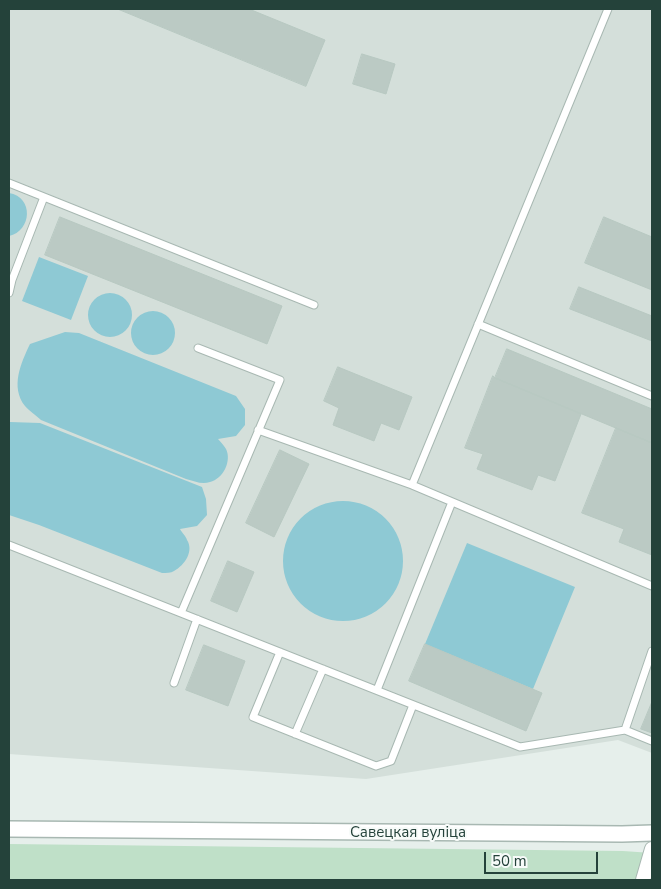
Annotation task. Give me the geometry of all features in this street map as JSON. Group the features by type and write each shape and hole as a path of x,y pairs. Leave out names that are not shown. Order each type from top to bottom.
{"street":[{"name":"Савецкая вуліца","path":"9,829 652,833"},
{"path":"643,880 652,849"}],"lane":[{"path":"412,485 608,9"},
{"path":"9,183 314,304"},
{"path":"9,293 12,280 44,197"},
{"path":"478,324 652,396"},
{"path":"181,613 280,380 198,348"},
{"path":"258,430 412,485 652,586"},
{"path":"377,690 452,502"},
{"path":"9,545 520,747 625,730 652,741"},
{"path":"174,683 197,619"},
{"path":"625,730 652,651"},
{"path":"280,652 253,717 376,766 391,761 413,705"},
{"path":"296,734 323,669"}],"shaded area":[{"path":"9,9 652,9 652,753 618,740 366,779 9,754"}],"green space":[{"path":"9,844 623,851 652,853 652,880 9,880"}],"water":[{"path":"9,193 23,201 27,214 22,228 17,233 9,236"},
{"path":"39,257 88,276 71,320 22,301"},
{"path":"106,293 114,293 126,299 132,315 126,331 114,337 106,337 94,331 88,319 88,311 94,299"},
{"path":"149,311 157,311 169,317 175,333 169,349 157,355 149,355 137,349 131,337 131,329 137,317"},
{"path":"65,332 79,333 236,396 245,409 245,425 236,436 218,439 228,454 227,464 219,477 207,483 186,479 41,420 28,410 18,391 18,375 30,344"},
{"path":"10,422 40,423 202,487 206,499 207,515 197,526 180,529 189,544 189,553 185,561 173,572 162,573 9,515"},
{"path":"343,501 366,505 386,518 399,538 403,561 399,584 386,604 366,617 343,621 320,617 300,604 287,584 283,561 287,538 300,518 320,505"},
{"path":"467,543 575,587 533,689 425,644"}],"building":[{"path":"118,9 249,9 325,40 306,86"},
{"path":"362,54 395,64 386,94 353,84"},
{"path":"60,217 282,306 267,344 45,255"},
{"path":"604,217 652,237 652,290 585,263"},
{"path":"579,287 652,316 652,341 570,309"},
{"path":"507,349 652,409 652,443 495,378"},
{"path":"338,367 412,397 399,430 381,423 374,441 333,425 339,408 324,401"},
{"path":"493,376 581,414 555,481 538,475 532,490 477,469 483,454 465,448"},
{"path":"616,428 652,443 652,555 619,542 624,529 582,513"},
{"path":"280,450 309,464 274,537 246,523"},
{"path":"228,561 254,572 237,612 211,601"},
{"path":"425,644 542,693 526,731 409,681"},
{"path":"204,645 245,661 228,706 186,690"},
{"path":"652,702 652,733 641,729"}]}
